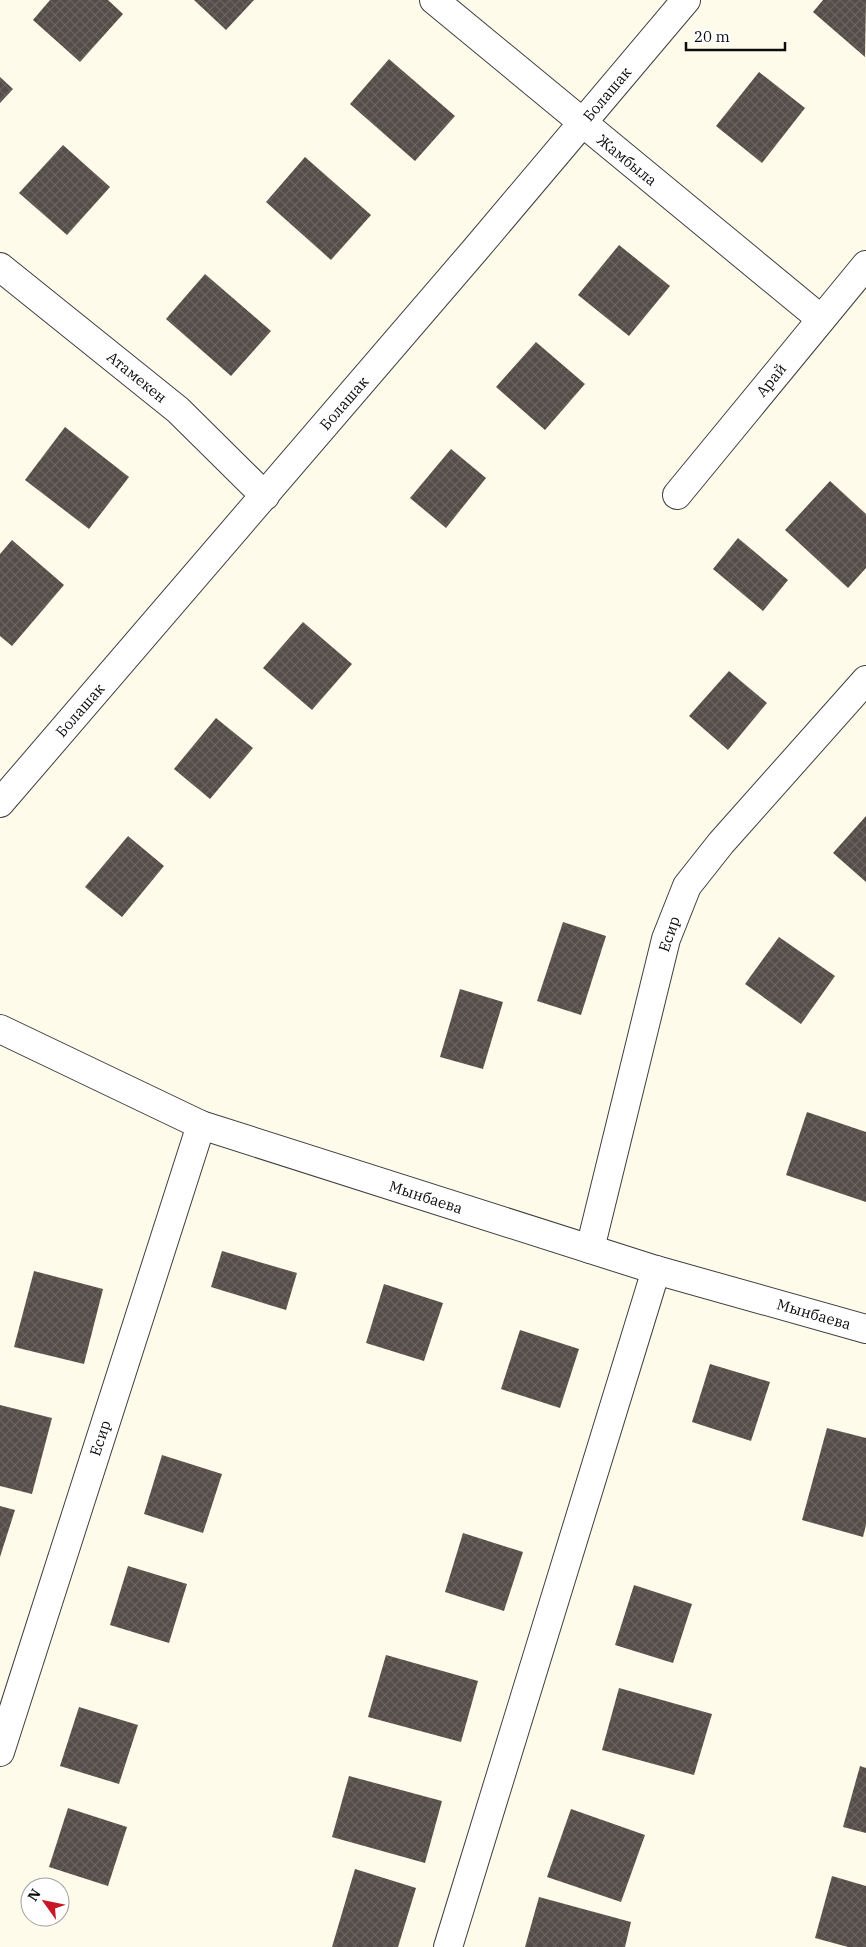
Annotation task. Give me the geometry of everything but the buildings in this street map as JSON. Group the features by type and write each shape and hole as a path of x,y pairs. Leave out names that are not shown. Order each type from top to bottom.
{"street":[{"name":"Жамбыла","path":"434,0 582,124 821,319"},
{"name":"Болашак","path":"0,804 265,496 686,0"},
{"name":"Арай","path":"677,495 866,265"},
{"name":"Атамекен","path":"0,267 178,410 265,496"},
{"name":"Есир","path":"590,1249 666,938 686,886 721,843 866,680"},
{"name":"Мынбаева","path":"0,1029 201,1125 656,1270 866,1329"},
{"name":"Есир","path":"0,1752 201,1125"},
{"path":"448,1947 656,1270"}]}
